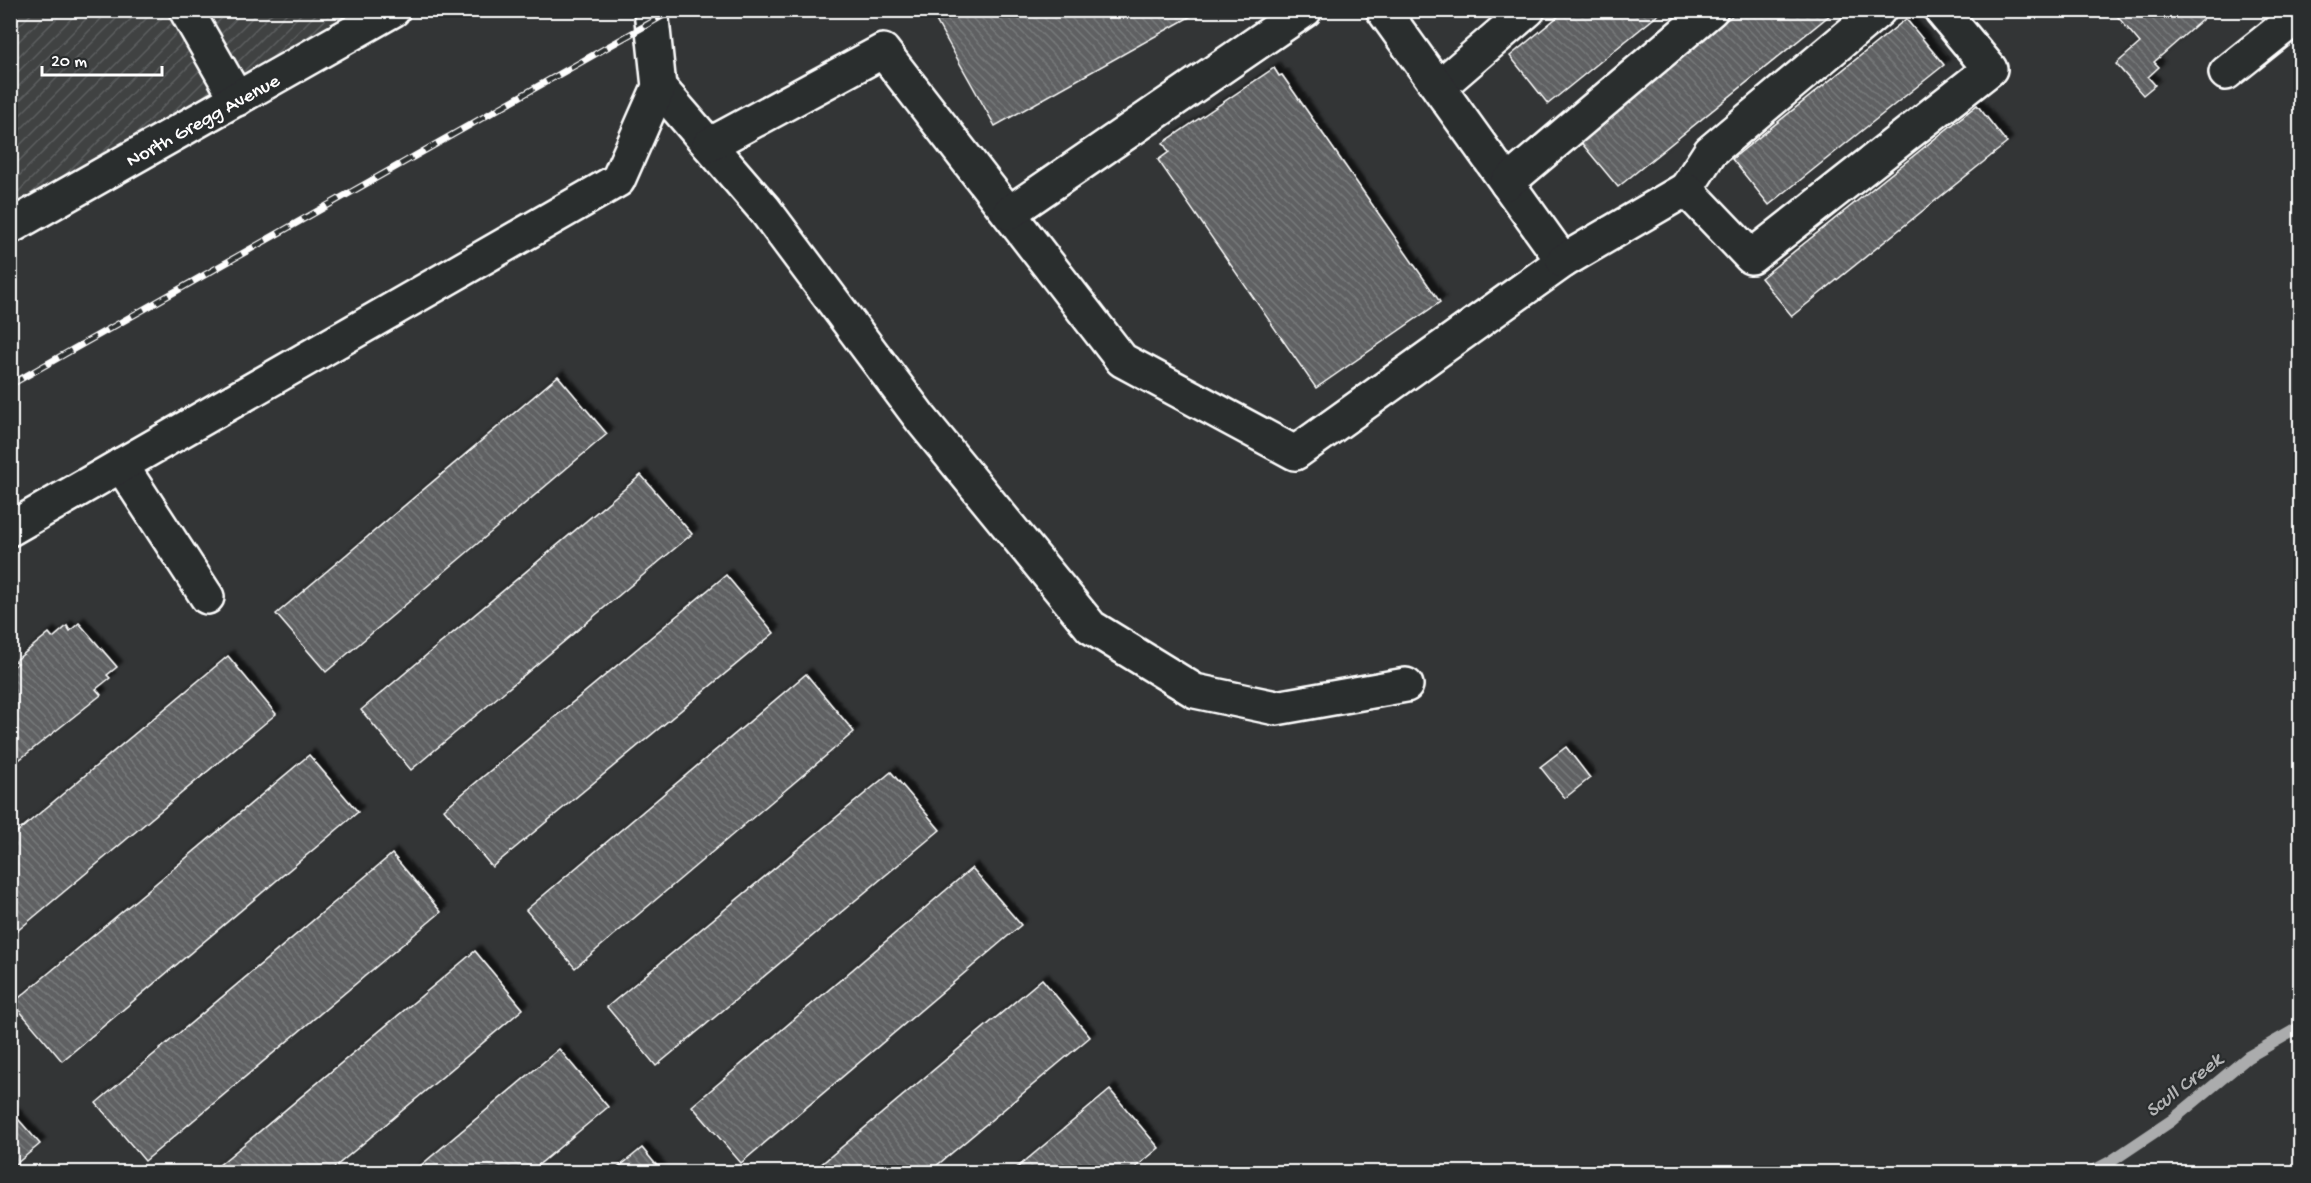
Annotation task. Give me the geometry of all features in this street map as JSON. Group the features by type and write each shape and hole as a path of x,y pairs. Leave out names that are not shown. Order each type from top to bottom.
{"main road":[{"path":"186,10 237,99"},
{"name":"North Gregg Avenue","path":"10,227 393,10"},
{"path":"10,529 618,180 659,87 651,10"},
{"path":"1009,213 1305,10"},
{"path":"1383,10 1563,261"},
{"path":"1439,87 1528,10"},
{"path":"1507,183 1711,10"},
{"path":"709,145 883,51 1122,360 1295,453 1563,261 1686,189 1710,152 1879,10"},
{"path":"1686,189 1751,257 1990,69 1941,10"},
{"path":"2226,74 2301,14"},
{"path":"659,87 765,210 921,419 1091,627 1196,691 1276,708 1406,685"},
{"path":"121,465 207,597"}],"shaded area":[{"path":"11,11 393,11 11,227"}],"building":[{"path":"930,10 1202,10 995,126"},
{"path":"1566,10 1664,10 1548,104 1510,56"},
{"path":"1739,10 1836,10 1618,187 1579,140"},
{"path":"2112,10 2195,10 2203,19 2154,62 2159,67 2148,77 2155,85 2143,95 2116,64 2140,43"},
{"path":"1906,19 1944,65 1769,205 1732,159"},
{"path":"1274,68 1279,76 1282,75 1440,302 1316,388 1158,160 1169,152 1163,143"},
{"path":"1977,105 2007,143 1792,316 1761,278"},
{"path":"558,376 607,434 326,672 276,614"},
{"path":"641,475 692,534 411,770 361,710"},
{"path":"726,575 774,633 492,867 444,809"},
{"path":"79,623 117,667 107,675 110,678 96,689 101,695 10,767 10,669 18,663 15,661 49,633 53,638 67,626 70,631"},
{"path":"228,656 276,714 10,937 10,838"},
{"path":"806,674 854,732 575,968 526,910"},
{"path":"1566,747 1590,778 1565,798 1540,767"},
{"path":"309,755 358,812 62,1061 13,1003"},
{"path":"891,772 940,830 656,1066 607,1007"},
{"path":"392,854 441,912 145,1161 96,1103"},
{"path":"972,868 1021,925 741,1163 692,1106"},
{"path":"475,951 523,1009 329,1172 211,1172"},
{"path":"1042,979 1090,1037 929,1172 812,1172"},
{"path":"559,1049 608,1107 530,1172 413,1172"},
{"path":"1110,1090 1159,1148 1130,1172 1012,1172"},
{"path":"10,1110 40,1144 10,1169"},
{"path":"642,1148 662,1172 613,1172"}],"waterway":[{"name":"Scull Creek","path":"2091,1172 2171,1121 2248,1057 2300,1027"}],"railway":[{"path":"10,385 673,10"}]}
